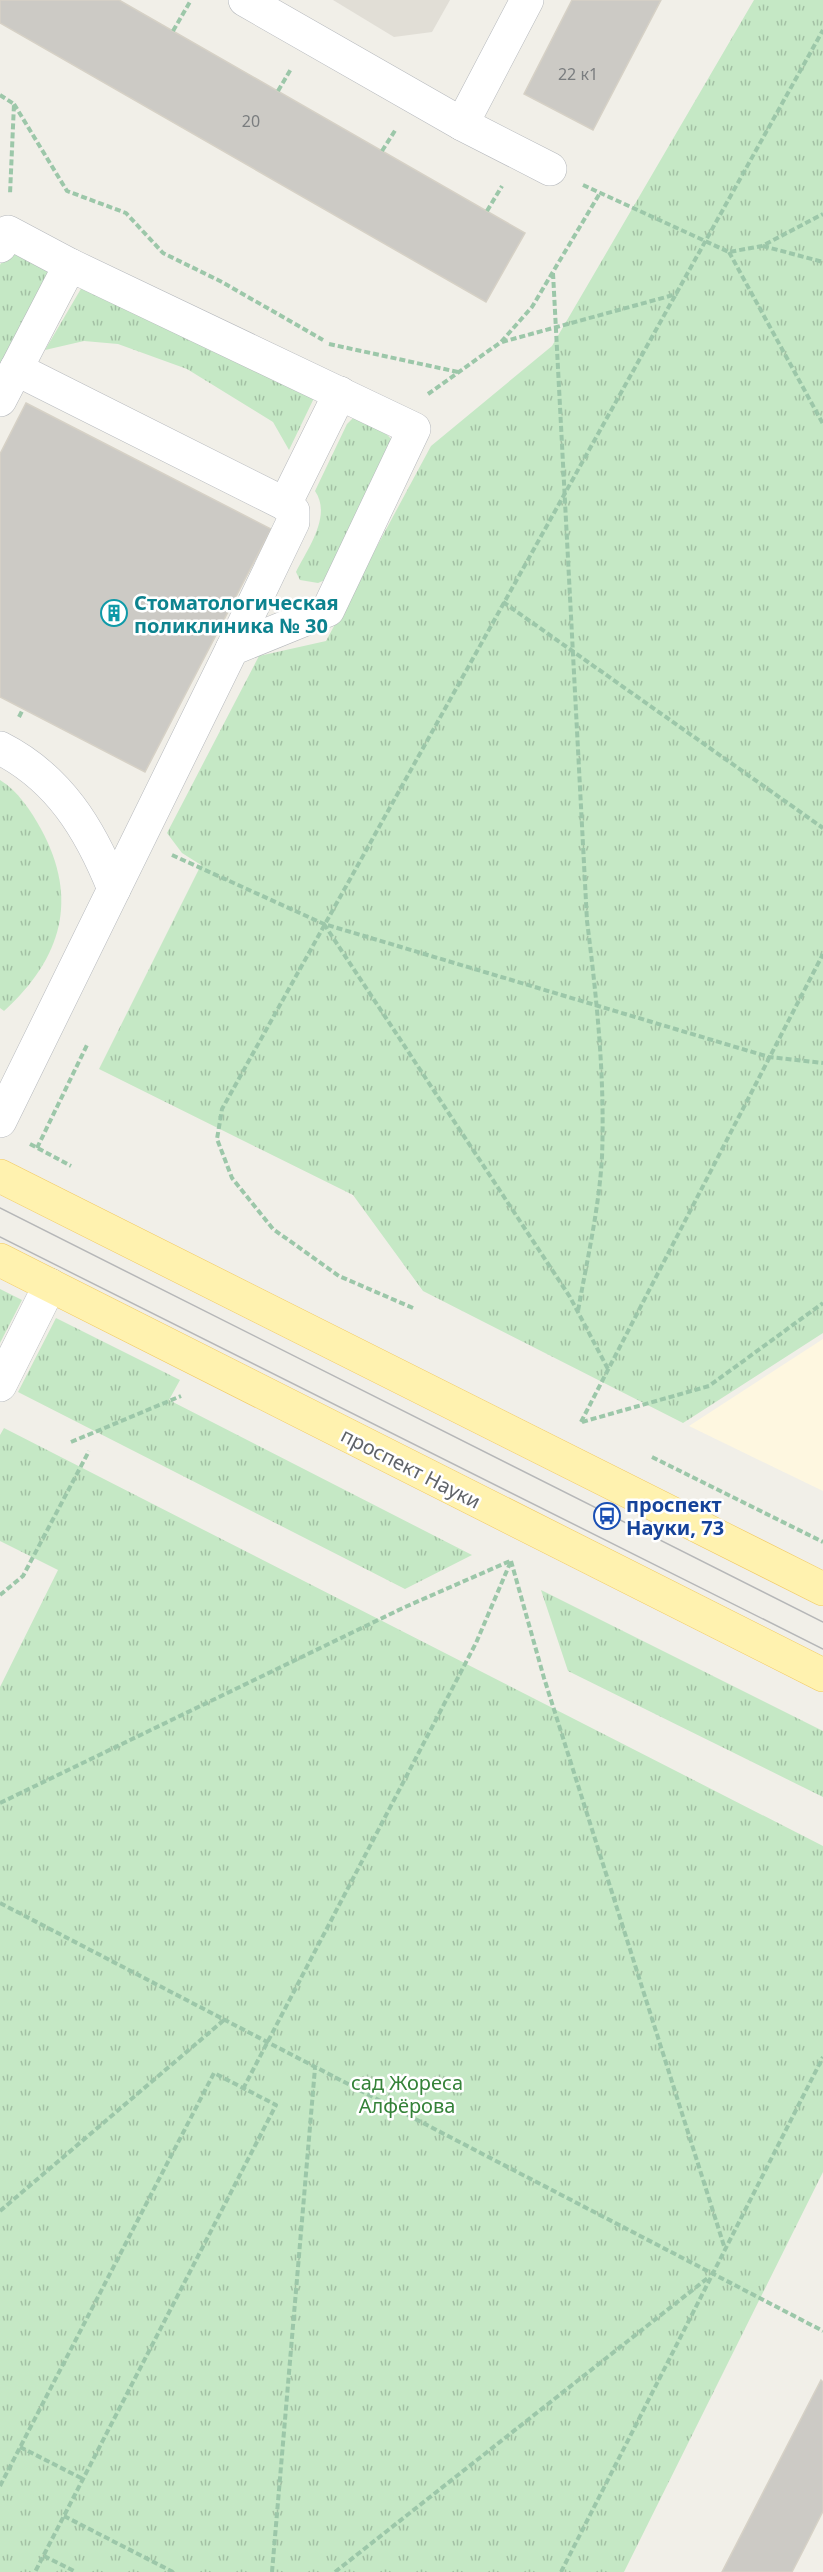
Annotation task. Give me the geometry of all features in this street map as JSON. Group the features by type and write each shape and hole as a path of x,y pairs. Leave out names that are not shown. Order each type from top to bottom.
{"main road":[{"path":"0,1176 823,1589"},
{"name":"проспект Науки","path":"0,1260 823,1675"}],"lane":[{"path":"245,0 462,124 550,169"},
{"path":"462,124 528,0"},
{"path":"4,239 70,265 414,429 328,610 232,649"},
{"path":"0,400 70,265"},
{"path":"0,1121 232,649 293,522 294,511 285,504 16,369"},
{"path":"285,504 340,393"},
{"path":"0,748 26,761 69,802 103,861 114,889"},
{"path":"0,1385 50,1285"}],"path":[{"path":"173,31 191,0"},
{"path":"413,1308 339,1276 273,1229 232,1178 217,1139 222,1109 823,30"},
{"path":"0,95 14,104 67,191 126,213 163,253 222,282 329,344 458,372"},
{"path":"4,239 14,104"},
{"path":"393,418 501,342 532,307 600,194 729,252 762,246 823,214"},
{"path":"762,246 823,262"},
{"path":"729,252 823,424"},
{"path":"553,273 566,491 570,650 587,921 598,1006 602,1094 602,1159 595,1217 578,1311"},
{"path":"501,342 678,294"},
{"path":"503,602 823,828"},
{"path":"138,840 324,924 769,1057 823,1063"},
{"path":"324,924 578,1311 608,1369"},
{"path":"823,954 581,1422 709,1386 823,1303"},
{"path":"37,1148 88,1043"},
{"path":"71,1442 180,1396"},
{"path":"0,1594 23,1576 89,1451"},
{"path":"0,1803 405,1607 511,1560"},
{"path":"243,2089 476,1643 511,1560"},
{"path":"511,1560 544,1678 725,2249"},
{"path":"0,1903 823,2331"},
{"path":"0,2211 224,2020"},
{"path":"561,2572 823,2057"},
{"path":"272,2572 315,2068"},
{"path":"0,2484 214,2073 276,2105 35,2572"},
{"path":"335,2572 712,2275"},
{"path":"20,2447 83,2479"},
{"path":"64,2516 173,2572"},
{"path":"44,2556 76,2572"}],"shaded area":[{"path":"333,0 450,0 432,32 394,37"},
{"path":"823,1339 823,1491 689,1426"}],"green space":[{"path":"754,0 823,0 823,1333 683,1423 423,1291 353,1195 99,1069 201,865 182,853 167,833 259,656 326,641 431,446 552,346"},
{"path":"16,247 50,271 0,368 0,265 8,251"},
{"path":"82,287 315,396 289,450 273,422 187,369 118,344 84,341 45,350"},
{"path":"354,417 377,424 392,440 325,580 318,583 300,580 296,572 320,521 320,501 315,491 347,424"},
{"path":"0,780 18,796 41,829 53,855 59,880 61,903 59,926 40,970 24,991 4,1011 0,1008"},
{"path":"0,1289 22,1300 0,1343"},
{"path":"56,1318 180,1380 169,1400 472,1555 405,1589 18,1392"},
{"name":"сад Жореса Алфёрова","path":"4,1428 823,1846 823,2172 624,2572 0,2572 0,1687 58,1570 0,1541 0,1435"},
{"path":"541,1590 823,1731 823,1797 568,1671"}],"building":[{"path":"0,0 119,0 525,233 486,302 0,23"},
{"path":"572,0 661,0 593,130 524,94"},
{"name":"Стоматологическая поликлиника № 30","path":"26,403 271,529 145,772 0,697 0,454"},
{"path":"821,2380 823,2382 823,2511 808,2541 792,2572 722,2572"}],"tram line":[{"path":"0,1208 823,1622"},
{"path":"0,1237 823,1649"}],"place":[{"name":"Стоматологическая поликлиника № 30","path":"114,613"},
{"name":"проспект Науки, 73","path":"607,1516"}]}
